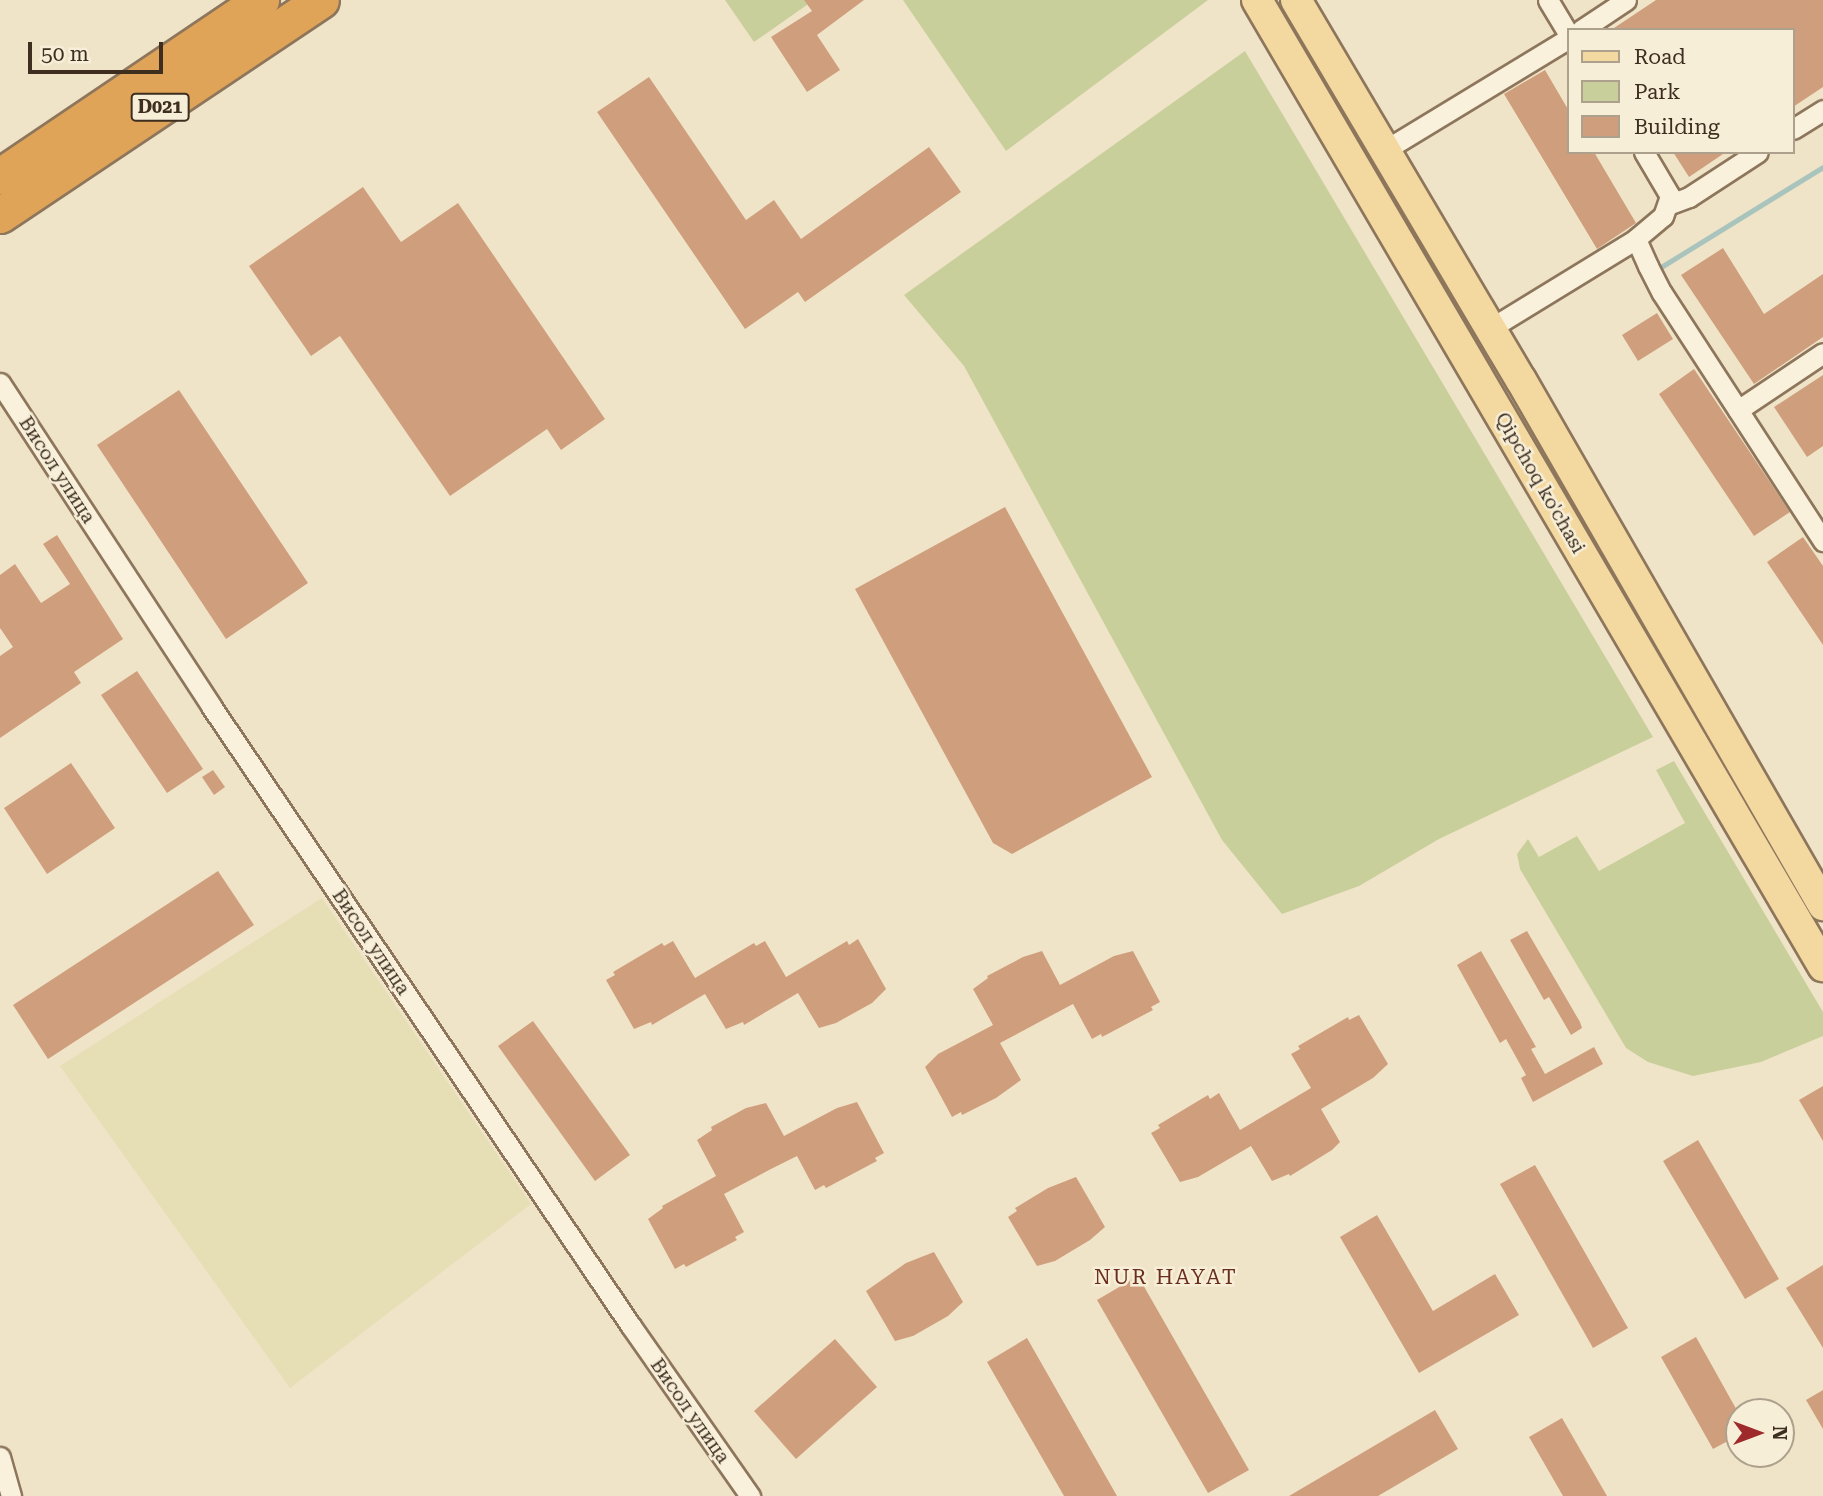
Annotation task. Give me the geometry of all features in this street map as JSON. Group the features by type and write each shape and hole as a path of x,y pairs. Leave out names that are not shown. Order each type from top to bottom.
{"highway":[{"name":"D021","path":"0,176 261,0"},
{"name":"D021","path":"0,215 321,0"}],"main road":[{"name":"Qipchoq ko'chasi","path":"1257,0 1823,966"},
{"name":"Qipchoq ko'chasi","path":"1296,0 1491,328 1823,905"},
{"path":"1491,399 1491,392 1499,377 1510,376 1521,380"}],"street":[{"path":"1548,0 1568,34"},
{"path":"1584,28 1626,0"},
{"path":"1385,150 1568,37"},
{"path":"1795,128 1823,110"},
{"path":"1491,328 1636,239 1663,216 1670,204 1668,189 1645,154"},
{"path":"1670,204 1689,197 1755,154"},
{"path":"1636,239 1651,273 1823,541"},
{"path":"1738,410 1823,354"},
{"name":"Висол улица","path":"0,383 211,706 631,1326 750,1496"},
{"path":"0,1457 11,1496"}],"shaded area":[{"path":"322,898 531,1204 290,1388 60,1066"}],"green space":[{"path":"725,0 814,0 754,42"},
{"path":"903,0 1208,0 1006,151"},
{"path":"1245,51 1653,737 1439,839 1359,886 1282,914 1222,840 964,366 904,295"},
{"path":"1674,761 1823,1012 1823,1036 1761,1062 1693,1076 1648,1062 1626,1048 1520,869 1517,854 1528,839 1539,857 1577,836 1599,871 1685,823 1656,770"}],"building":[{"path":"804,0 864,0 817,35 840,70 807,92 771,37 812,11"},
{"path":"1656,0 1823,0 1823,87 1795,106 1795,28 1614,28"},
{"path":"1545,70 1568,109 1568,154 1595,154 1636,223 1597,249 1504,94"},
{"path":"649,77 746,220 774,200 801,239 929,147 961,192 805,302 798,292 745,329 597,112"},
{"path":"1674,154 1723,154 1689,177"},
{"path":"363,187 401,242 458,203 605,419 561,450 547,429 450,496 340,336 311,356 249,266"},
{"path":"1723,248 1764,314 1823,274 1823,337 1754,384 1681,275"},
{"path":"1657,313 1673,339 1638,361 1622,335"},
{"path":"1694,369 1790,512 1754,536 1659,394"},
{"path":"1823,375 1823,446 1807,457 1774,407"},
{"path":"179,390 308,583 226,639 97,445"},
{"path":"1005,507 1152,777 1012,854 993,843 855,589"},
{"path":"57,535 123,639 74,672 81,683 0,738 0,656 13,647 0,628 0,575 15,564 41,603 70,584 43,544"},
{"path":"1803,537 1823,566 1823,645 1767,562"},
{"path":"137,671 203,769 167,793 101,695"},
{"path":"71,763 115,828 47,874 4,808"},
{"path":"213,770 225,787 214,795 202,777"},
{"path":"218,871 254,925 48,1059 13,1005"},
{"path":"1527,931 1580,1022 1582,1028 1571,1035 1549,997 1544,1000 1510,940"},
{"path":"858,939 886,989 872,1003 836,1023 819,1028 798,993 744,1025 743,1022 726,1029 705,994 652,1025 651,1022 634,1029 606,980 615,975 613,972 662,943 664,946 673,941 695,978 754,943 756,946 765,941 786,977 847,941 849,945"},
{"path":"1042,951 1060,985 1114,956 1133,951 1160,1002 1151,1007 1153,1010 1102,1037 1101,1034 1092,1039 1073,1004 1000,1043 1021,1080 996,1098 962,1115 961,1112 952,1117 925,1067 938,1054 993,1025 973,989 988,978 987,976 1023,957"},
{"path":"1481,951 1536,1047 1531,1049 1545,1074 1594,1047 1603,1064 1533,1102 1521,1078 1526,1075 1506,1039 1500,1043 1457,965"},
{"path":"1359,1015 1388,1064 1373,1078 1321,1109 1340,1142 1332,1150 1290,1176 1289,1174 1272,1181 1251,1146 1198,1177 1180,1182 1151,1133 1160,1128 1158,1125 1208,1095 1210,1099 1219,1093 1240,1130 1311,1088 1291,1054 1300,1049 1298,1046 1348,1017 1349,1020"},
{"path":"533,1021 630,1155 595,1181 498,1046"},
{"path":"1823,1086 1823,1141 1799,1100"},
{"path":"857,1102 884,1153 875,1158 877,1161 826,1188 824,1185 815,1190 797,1156 724,1194 744,1232 735,1237 737,1240 686,1267 684,1264 675,1269 648,1219 663,1208 662,1206 716,1176 697,1140 712,1130 711,1127 746,1108 766,1103 784,1136 837,1108"},
{"path":"1698,1140 1779,1279 1745,1299 1663,1161"},
{"path":"1535,1165 1628,1328 1593,1348 1500,1184"},
{"path":"1076,1177 1105,1227 1090,1240 1055,1261 1037,1266 1008,1217 1017,1211 1015,1208 1048,1188"},
{"path":"1377,1215 1433,1311 1495,1274 1519,1315 1419,1373 1340,1237"},
{"path":"934,1252 963,1302 948,1316 913,1336 895,1341 866,1291 906,1263"},
{"path":"1823,1265 1823,1348 1786,1288"},
{"path":"1138,1276 1249,1470 1208,1493 1097,1300"},
{"path":"1696,1337 1730,1398 1725,1398 1725,1443 1713,1449 1661,1357"},
{"path":"1027,1338 1117,1496 1064,1496 987,1362"},
{"path":"835,1339 877,1387 796,1459 754,1411"},
{"path":"1823,1390 1823,1429 1806,1400"},
{"path":"1435,1410 1458,1449 1378,1496 1289,1496"},
{"path":"1562,1418 1607,1496 1563,1496 1529,1437"}],"waterway":[{"path":"1661,267 1823,167"}],"district":[{"name":"NUR HAYAT","path":"1166,1277"}]}
